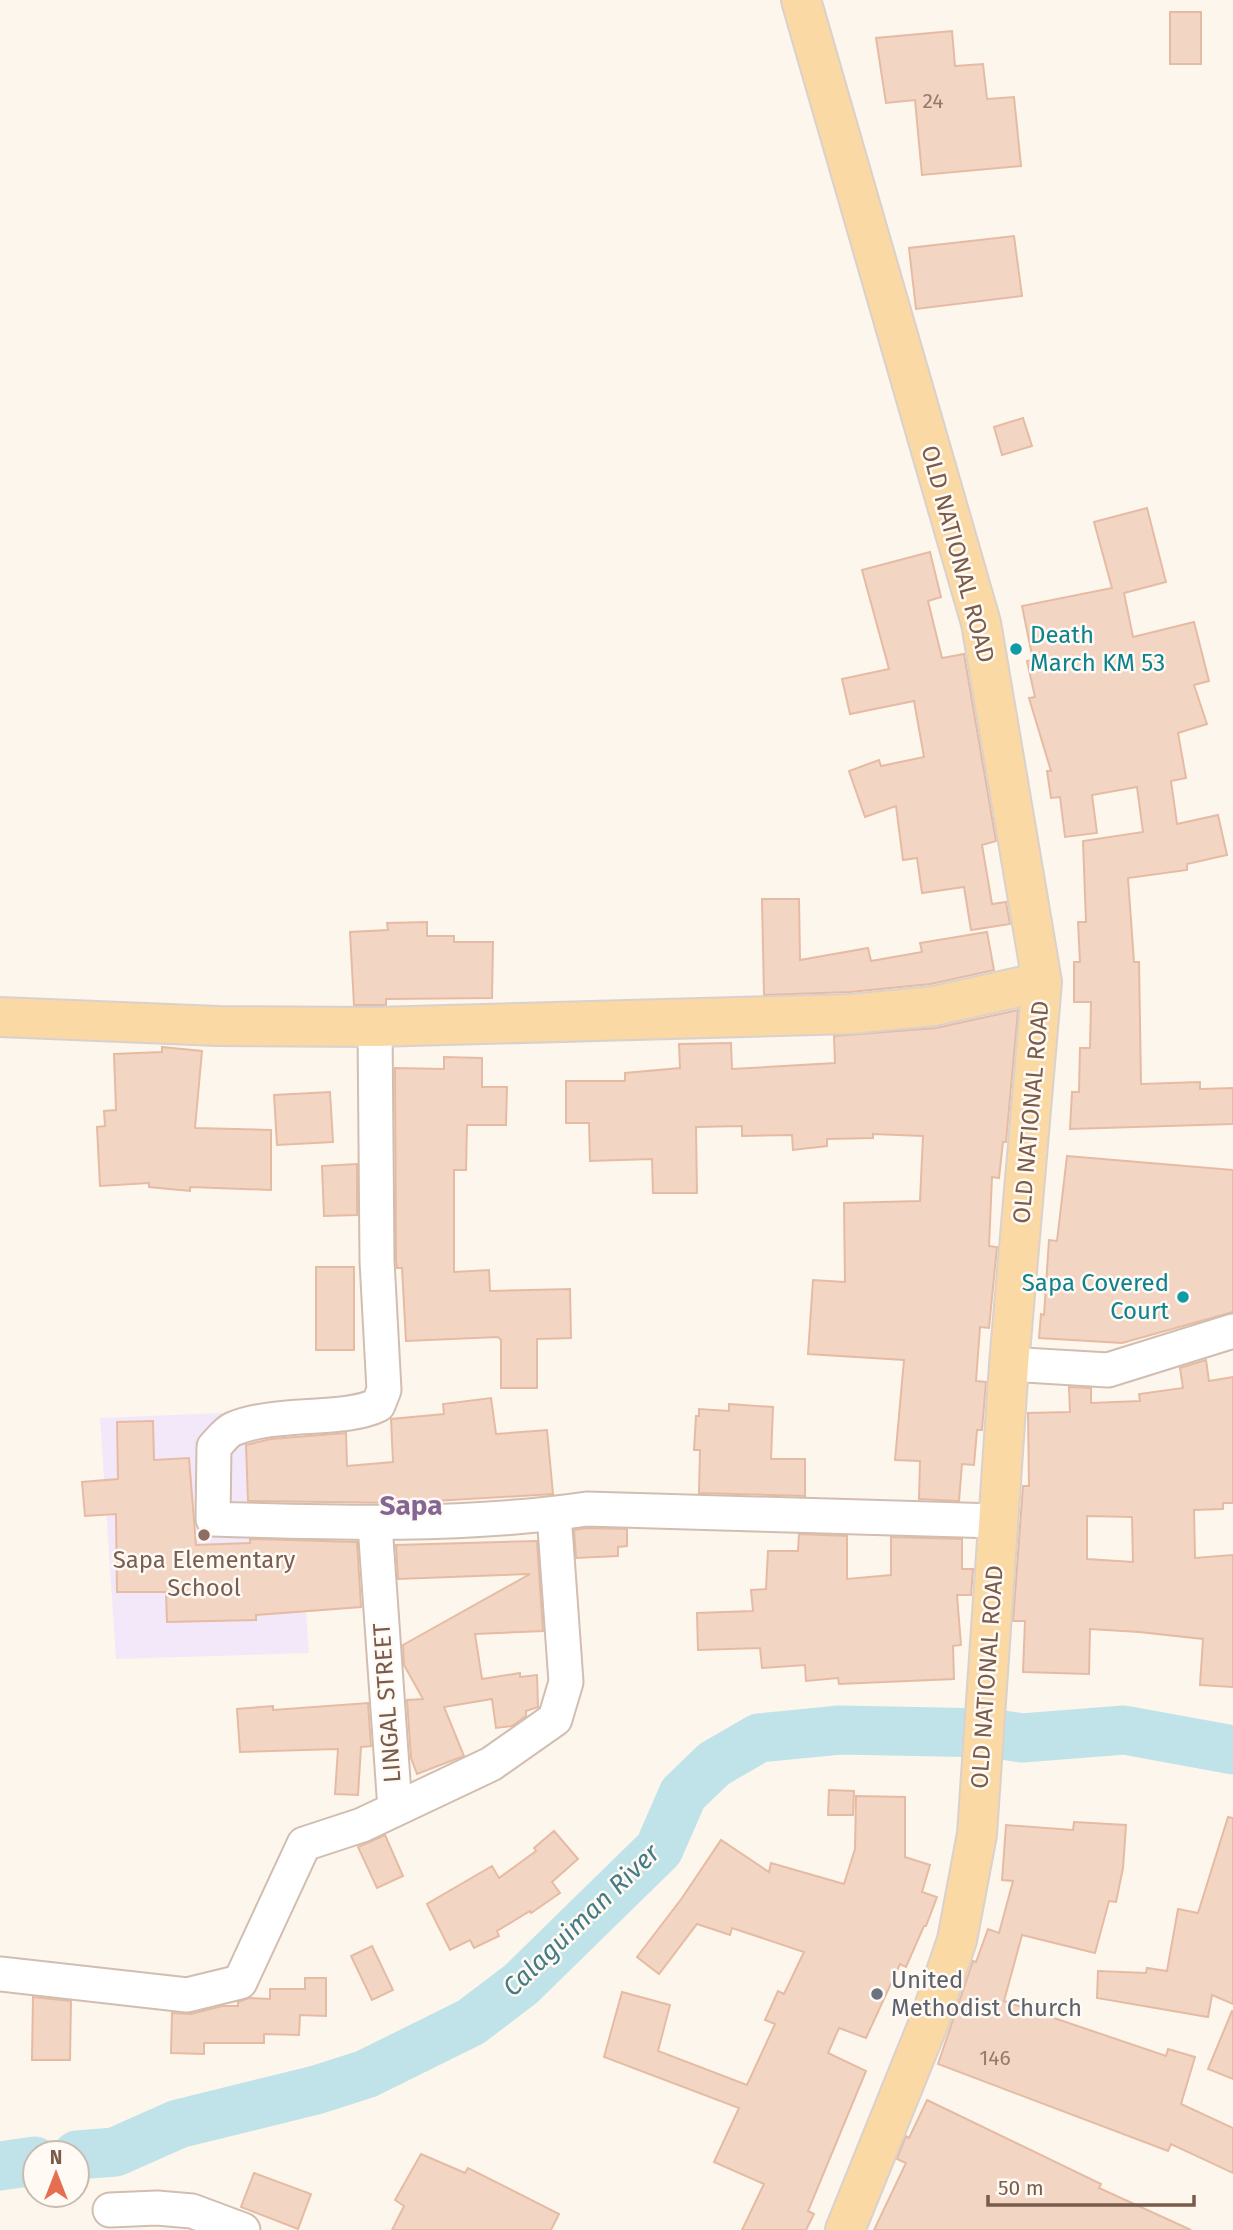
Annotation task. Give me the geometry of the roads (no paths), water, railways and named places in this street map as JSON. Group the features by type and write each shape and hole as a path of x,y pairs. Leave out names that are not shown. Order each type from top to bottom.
{"main road":[{"name":"OLD NATIONAL ROAD","path":"801,0 981,623 1042,982 997,1521 977,1834 957,1940 929,2022 845,2230"},
{"path":"0,1017 218,1026 375,1027 851,1014 934,1006 1042,982"}],"street":[{"path":"375,1027 377,1261 384,1390 378,1405 366,1411 300,1415 232,1429 214,1447 213,1520 375,1525 554,1514 587,1508 997,1521"},
{"path":"1009,1364 1108,1370 1233,1331"},
{"path":"395,1809 491,1764 555,1719 566,1682 554,1514"},
{"name":"LINGAL STREET","path":"0,1974 187,1995 240,1982 304,1844 362,1825 395,1809 375,1525"},
{"path":"110,2210 157,2208 192,2211 233,2228"}],"waterway":[{"name":"Calaguiman River","path":"91,2154 115,2152 178,2124 316,2090 366,2074 471,2022 521,1984 659,1849 683,1794 714,1764 759,1738 840,1730 990,1733 1022,1738 1124,1730 1233,1750"},
{"name":"Calaguiman River","path":"0,2166 21,2163"}],"place":[{"name":"Death March KM 53","path":"1016,649"},
{"name":"Sapa Covered Court","path":"1183,1297"},
{"name":"Sapa Elementary School","path":"204,1535"},
{"name":"United Methodist Church","path":"877,1994"}],"district":[{"name":"Sapa","path":"411,1505"}]}
